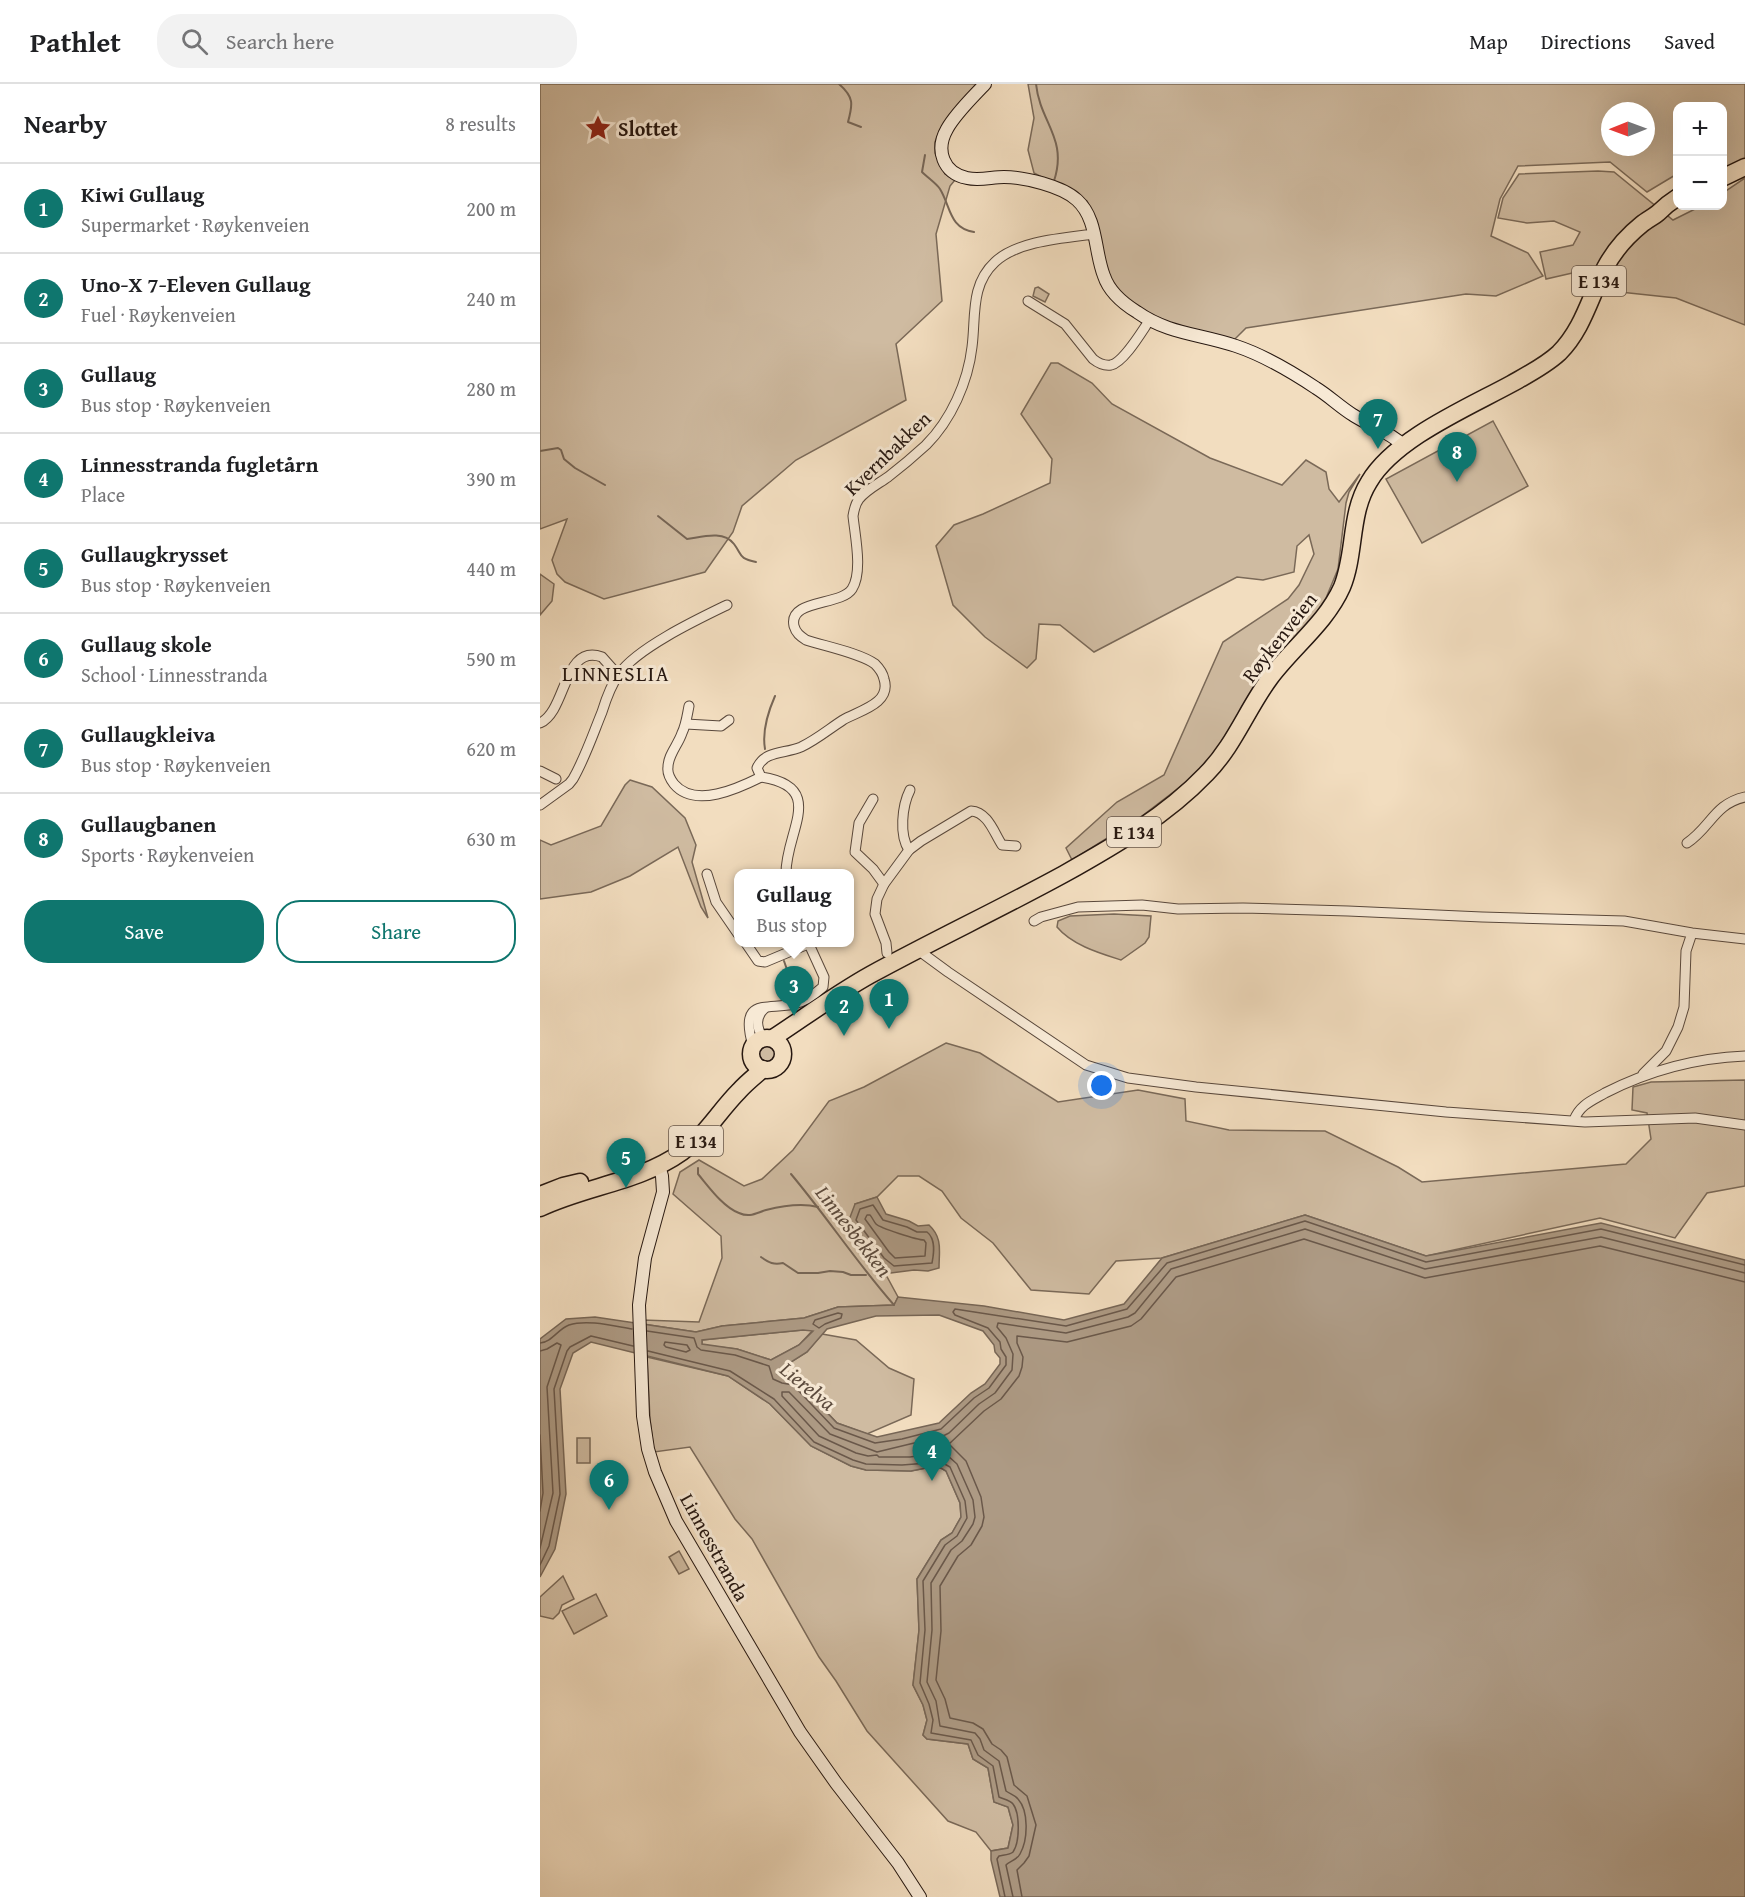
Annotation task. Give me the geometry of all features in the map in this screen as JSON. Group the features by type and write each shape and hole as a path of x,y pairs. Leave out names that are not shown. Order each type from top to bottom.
{"highway":[{"path":"1727,175 1745,166"},
{"name":"Røykenveien","path":"540,1203 573,1184 640,1173 659,1166 681,1153 700,1137 739,1091 764,1050 800,1021 846,989 1053,880 1112,846 1167,808 1206,774 1229,746 1268,681 1334,602 1348,568 1354,518 1363,492 1383,463 1403,445 1430,428 1532,372 1557,354 1578,328 1603,271 1615,252 1632,232 1673,200"},
{"name":"Røykenveien","path":"1657,214 1673,208"}],"street":[{"path":"985,84 948,128 941,141 942,158 950,171 968,178 1023,179 1059,190 1076,199 1084,208 1094,234 1105,279 1119,298 1149,321 1183,334 1220,341 1258,355 1316,388 1352,414 1389,433 1403,445"},
{"name":"Kvernbakken","path":"761,777 758,768 764,758 798,748 876,704 882,697 885,681 874,663 806,640 794,628 794,620 799,611 844,596 854,587 857,574 853,516 858,500 914,456 934,436 949,415 967,369 972,348 976,297 984,275 1003,255 1021,247 1094,234"},
{"path":"1028,301 1065,324 1093,359 1107,365 1118,362 1149,321"},
{"path":"540,805 573,779 618,675 664,638 727,605"},
{"path":"540,723 551,715 571,670 581,659 589,656 602,657 618,675"},
{"path":"688,706 686,724 667,768 673,783 693,794 716,795 761,777 771,778 789,786 797,797 800,807 787,869"},
{"path":"686,724 721,726 729,720"},
{"path":"540,771 555,779"},
{"path":"909,850 906,844 903,808 910,790"},
{"path":"1687,843 1698,835 1721,808 1734,799 1745,797"},
{"path":"873,799 859,823 855,852 884,884"},
{"path":"887,953 886,943 875,914 877,899 884,884 909,850 971,811 979,812 985,817 1002,845 1016,846"},
{"path":"707,874 716,902 734,928"},
{"path":"1034,921 1066,909 1142,905 1178,909 1338,910 1624,921 1692,933 1745,939"},
{"path":"1641,1076 1666,1051 1678,1027 1685,996 1686,951 1691,936"},
{"path":"748,947 758,961 765,962 799,947"},
{"path":"764,1050 757,1022 760,1013 768,1006 800,1002 823,987 824,976 810,947"},
{"path":"918,950 1086,1065 1117,1075 1196,1087 1446,1112 1585,1122 1695,1118 1745,1125"},
{"path":"1574,1120 1578,1110 1589,1102 1641,1076 1690,1062 1745,1056"},
{"name":"Linnesstranda","path":"659,1166 663,1192 644,1266 639,1321 643,1416 648,1449 655,1472 676,1521 800,1732 898,1863 920,1897"}],"shaded area":[{"path":"540,84 976,84 940,130 935,142 935,153 945,174 955,180 950,186 936,234 942,301 896,344 906,400 796,460 742,506 733,532 705,572 604,599 565,582 557,574 552,560 567,519 540,529"},
{"path":"1028,84 1745,84 1745,173 1727,168 1727,102 1673,102 1673,176 1647,192 1610,162 1518,166 1500,199 1491,236 1528,253 1543,276 1496,296 1466,294 1246,328 1234,340 1152,318 1122,296 1107,276 1095,218 1087,201 1034,173 1028,150 1034,118"},
{"path":"1614,172 1673,220 1693,210 1727,210 1727,190 1745,178 1745,325 1676,298 1620,292 1581,271 1546,279 1540,252 1573,245 1580,232 1554,221 1527,223 1498,218 1503,198 1519,174"},
{"path":"1038,287 1049,294 1045,302 1033,296 1035,288"},
{"path":"1051,363 1058,363 1092,383 1112,404 1210,458 1282,485 1306,460 1326,472 1329,489 1339,502 1360,474 1349,492 1338,569 1326,598 1263,673 1224,740 1208,762 1193,777 1138,819 1072,860 1066,848 1117,802 1164,775 1223,642 1288,599 1299,585 1314,554 1309,535 1297,546 1294,572 1263,580 1237,577 1094,652 1060,625 1039,624 1036,659 1027,668 985,637 953,605 936,546 954,525 1050,483 1052,459 1021,414"},
{"path":"1493,421 1528,486 1422,543 1386,479"},
{"path":"540,574 554,584 552,601 540,615"},
{"path":"630,780 652,787 685,818 696,845 692,862 708,918 701,907 678,847 630,876 591,892 540,899 540,840 551,845 601,826"},
{"path":"1114,914 1151,916 1149,937 1145,943 1121,960 1078,944 1057,927 1058,921 1070,916"},
{"path":"946,1043 980,1053 1058,1102 1138,1090 1185,1099 1186,1121 1229,1130 1325,1131 1398,1167 1422,1182 1626,1164 1651,1139 1647,1113 1632,1110 1633,1087 1651,1082 1745,1080 1745,1186 1707,1193 1675,1238 1600,1218 1426,1256 1305,1215 1162,1258 1116,1261 1089,1294 1031,1290 993,1243 961,1218 942,1191 919,1176 898,1176 877,1197 855,1204 879,1262 898,1297 894,1305 838,1307 804,1318 722,1326 696,1332 643,1324 643,1320 699,1322 722,1258 721,1236 673,1194 680,1172 699,1160 744,1186 762,1179 793,1150 829,1101 864,1087"},
{"path":"767,1044 774,1047 777,1054 774,1061 767,1064 760,1061 757,1054 760,1047"},
{"path":"813,1330 799,1345 771,1360 737,1349 702,1345 702,1340"},
{"path":"822,1334 856,1340 889,1368 914,1379 911,1415 867,1434 837,1423 795,1379 777,1375 776,1371 807,1352"},
{"path":"647,1357 728,1376 770,1404 811,1446 851,1466 866,1470 911,1471 931,1467 946,1471 960,1503 961,1517 952,1533 941,1540 917,1579 919,1630 913,1685 923,1705 927,1720 923,1735 927,1739 968,1744 973,1759 988,1768 994,1802 1008,1807 1013,1825 1008,1848 991,1851 976,1832 948,1821 867,1731 819,1657 752,1539 735,1519 690,1447 654,1452"},
{"path":"577,1438 590,1438 590,1463 577,1463"},
{"path":"679,1551 689,1569 679,1574 669,1557"},
{"path":"563,1576 574,1599 562,1605 559,1613 553,1619 540,1616 540,1597"},
{"path":"596,1594 607,1616 574,1634 562,1611"}],"water":[{"path":"877,1197 886,1214 918,1226 929,1225 938,1240 939,1268 928,1271 891,1273 879,1262 849,1220 855,1204"},
{"path":"1305,1215 1426,1256 1601,1223 1745,1260 1745,1897 1000,1897 991,1851 1008,1848 1013,1825 1008,1807 994,1802 988,1768 973,1759 968,1744 927,1739 923,1735 927,1720 923,1705 913,1685 919,1630 917,1579 941,1540 952,1533 961,1517 960,1503 946,1471 931,1467 911,1471 866,1470 851,1466 811,1446 770,1404 728,1376 591,1342 573,1353 560,1389 566,1494 555,1549 540,1577 540,1339 566,1319 595,1317 696,1332 722,1326 804,1318 838,1307 894,1305 898,1297 984,1306 1064,1320 1124,1304 1162,1258","holes":["939,1315 983,1331 994,1345 995,1352 1000,1358 1000,1364 985,1384 971,1393 939,1423 877,1437 837,1423 795,1379 777,1374 777,1371 807,1352 827,1329 876,1316","803,1330 813,1331 799,1345 771,1360 737,1349 702,1344 702,1340"]}],"waterway":[{"path":"839,84 851,101 848,122 861,127"},
{"path":"1036,84 1042,110 1056,142 1058,153 1054,181"},
{"path":"925,155 922,172 940,189 955,221 966,230 974,232"},
{"name":"Linnesbekken","path":"540,451 558,448 564,459 575,468 605,485"},
{"name":"Linnesbekken","path":"658,516 687,539 712,535 724,537 734,544 744,558 756,562"},
{"name":"Linnesbekken","path":"765,749 766,722 775,696"},
{"name":"Linnesbekken","path":"784,961 792,984 789,998"},
{"path":"698,1168 698,1174 727,1206 746,1215 792,1206 818,1207"},
{"name":"Linnesbekken","path":"791,1174 894,1305"},
{"path":"761,1257 772,1263 783,1263 798,1273 830,1271 866,1275"}],"place":[{"name":"Slottet","path":"598,128"},
{"name":"Gullaugkleiva","path":"1378,449"},
{"name":"Gullaugbanen","path":"1457,482"},
{"name":"Gullaug","path":"794,1016"},
{"name":"Kiwi Gullaug","path":"889,1029"},
{"name":"Uno-X 7-Eleven Gullaug","path":"844,1036"},
{"name":"Gullaugkrysset","path":"626,1188"},
{"name":"Linnesstranda fugletårn","path":"932,1481"},
{"name":"Gullaug skole","path":"609,1510"}],"district":[{"name":"LINNESLIA","path":"616,673"}],"water label":[{"name":"Lierelva","path":"808,1386"}]}
